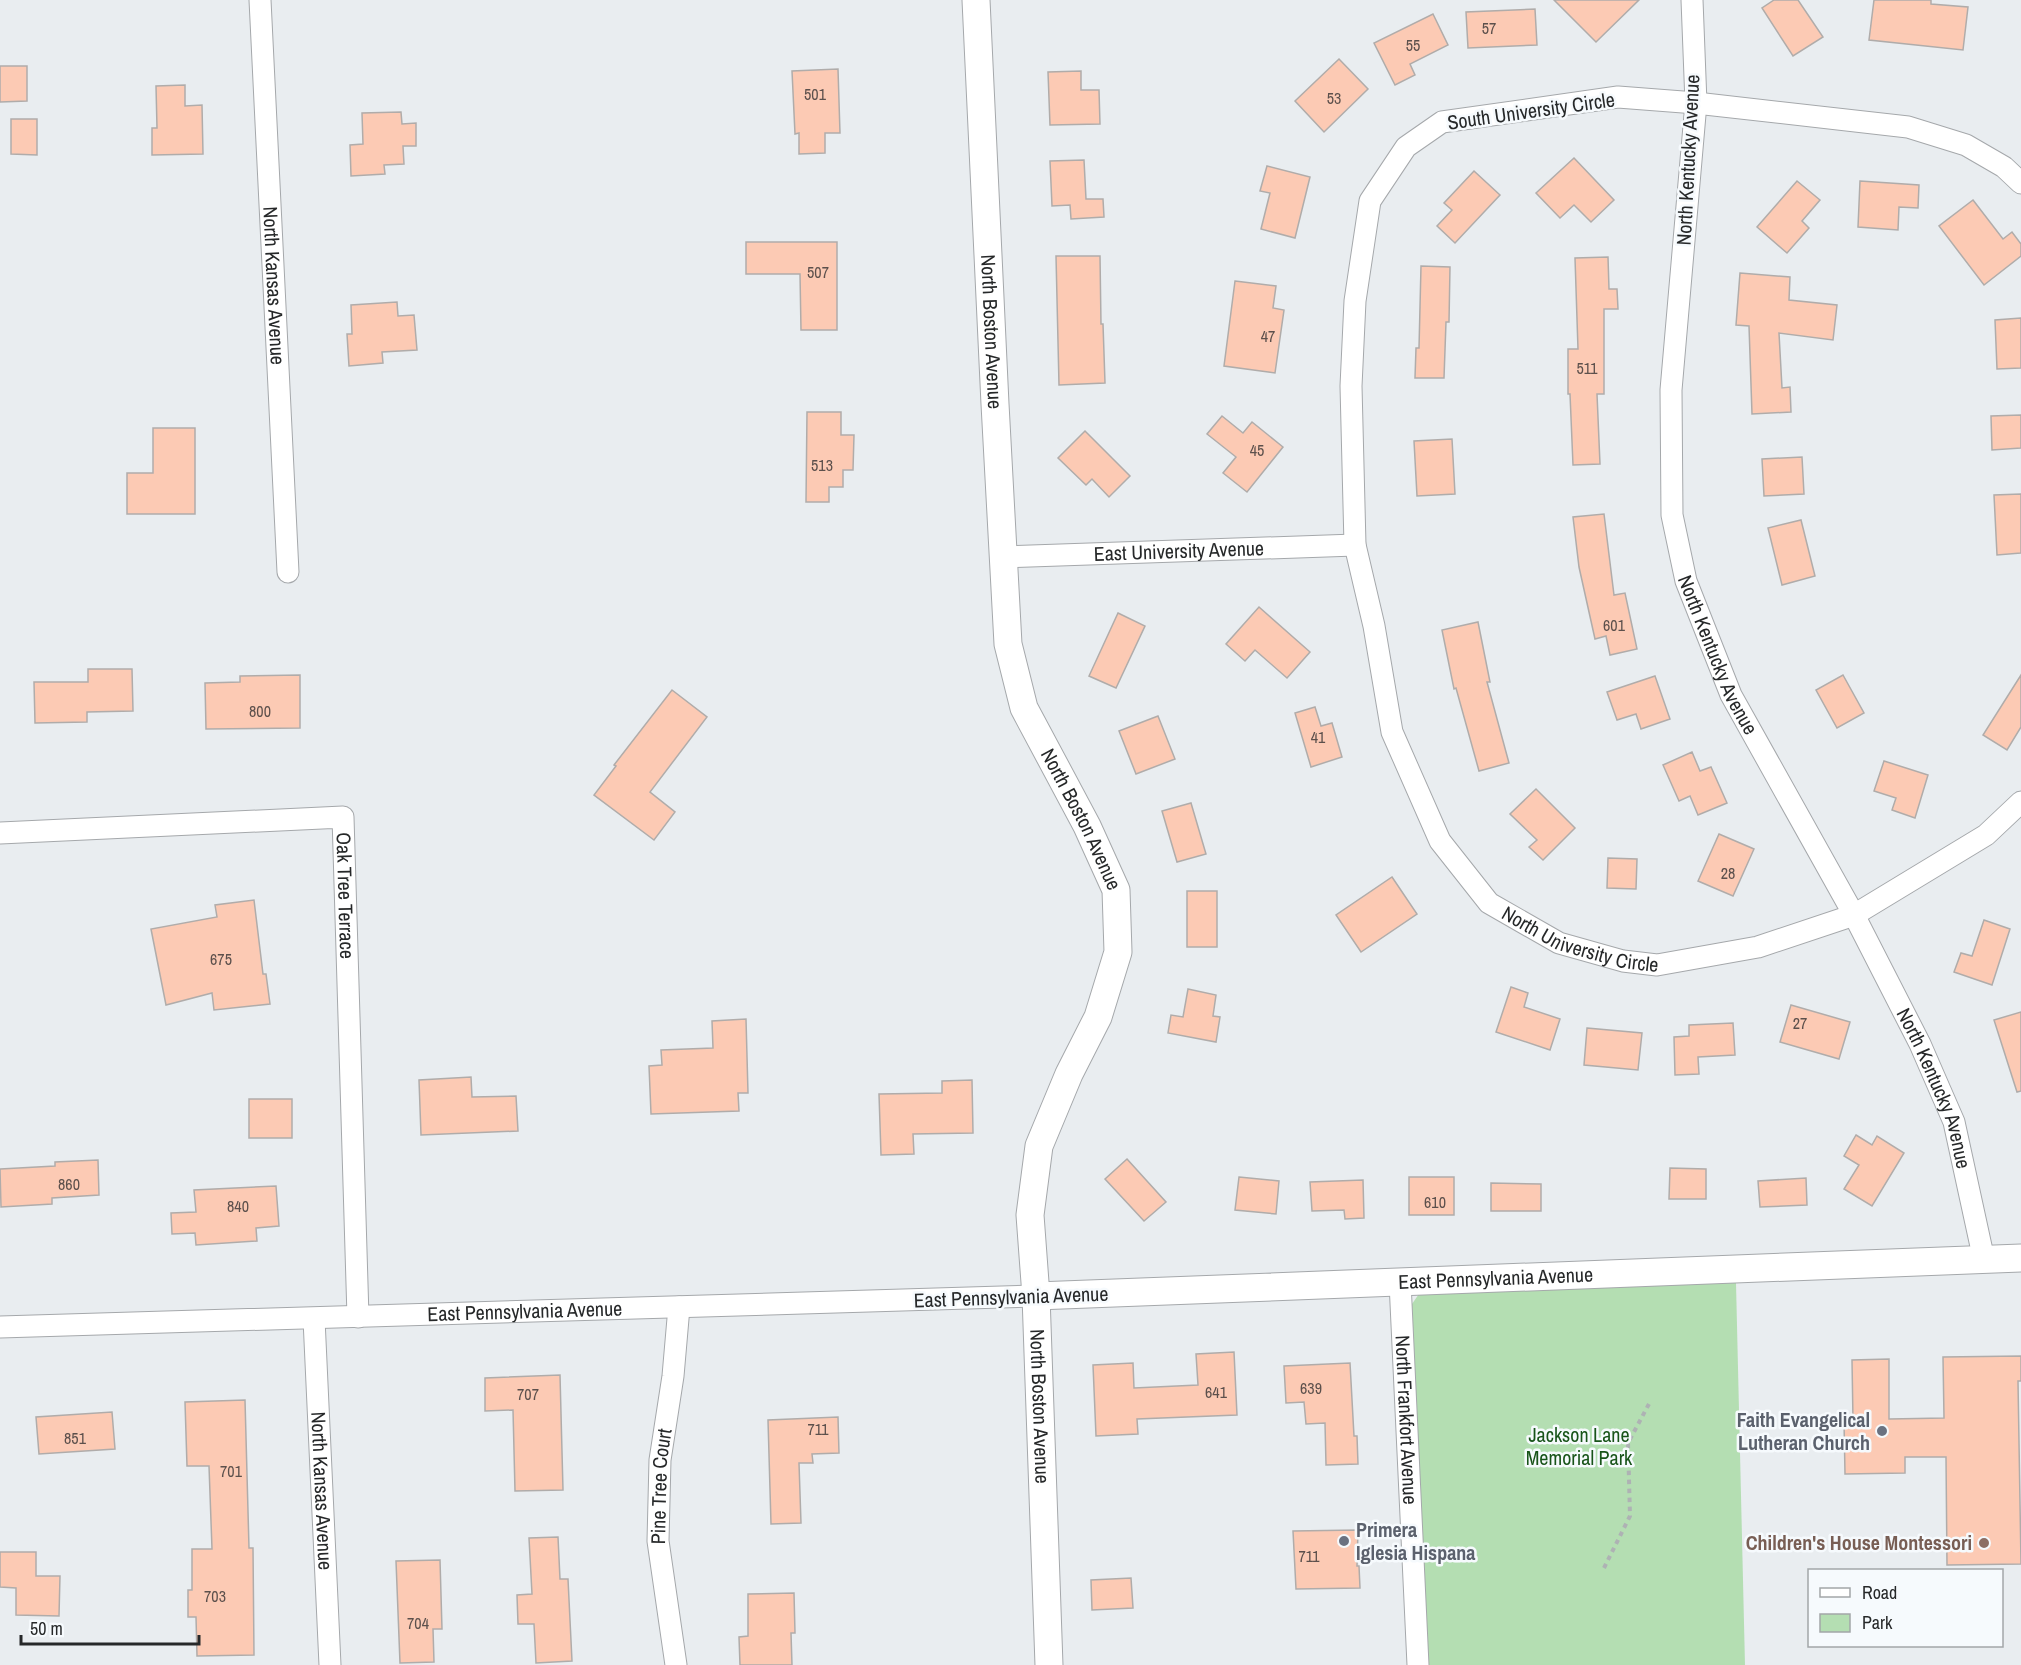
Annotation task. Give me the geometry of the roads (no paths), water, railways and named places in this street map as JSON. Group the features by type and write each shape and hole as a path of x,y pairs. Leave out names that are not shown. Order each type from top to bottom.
{"street":[{"name":"North Kansas Avenue","path":"260,0 288,572"},
{"name":"North Boston Avenue","path":"976,0 1008,644 1024,708 1087,826 1116,890 1118,952 1098,1017 1068,1074 1039,1146 1030,1215 1036,1296 1049,1665"},
{"name":"North Kentucky Avenue","path":"1692,0 1696,103 1671,390 1672,515 1686,580 1731,695 1854,915 1920,1044 1954,1122 1984,1260"},
{"name":"South University Circle","path":"1355,545 1351,386 1355,301 1370,201 1406,147 1442,122 1618,97 1696,103 1908,127 1966,145 2004,167 2021,183"},
{"name":"East University Avenue","path":"1003,557 1355,545"},
{"name":"North University Circle","path":"1355,545 1374,626 1392,732 1440,841 1490,903 1559,943 1623,961 1657,965 1758,947 1854,915 1986,835 2021,802"},
{"name":"Oak Tree Terrace","path":"0,833 343,817 358,1317"},
{"name":"East Pennsylvania Avenue","path":"0,1327 1036,1296 2021,1258"},
{"name":"North Frankfort Avenue","path":"1400,1282 1418,1665"},
{"name":"Pine Tree Court","path":"676,1665 658,1541 660,1460 673,1376 679,1307"},
{"name":"North Kansas Avenue","path":"314,1319 330,1665"}],"place":[{"name":"Faith Evangelical Lutheran Church","path":"1882,1431"},
{"name":"Primera Iglesia Hispana","path":"1344,1541"},
{"name":"Children's House Montessori","path":"1984,1543"}],"park label":[{"name":"Jackson Lane Memorial Park","path":"1579,1446"}]}
